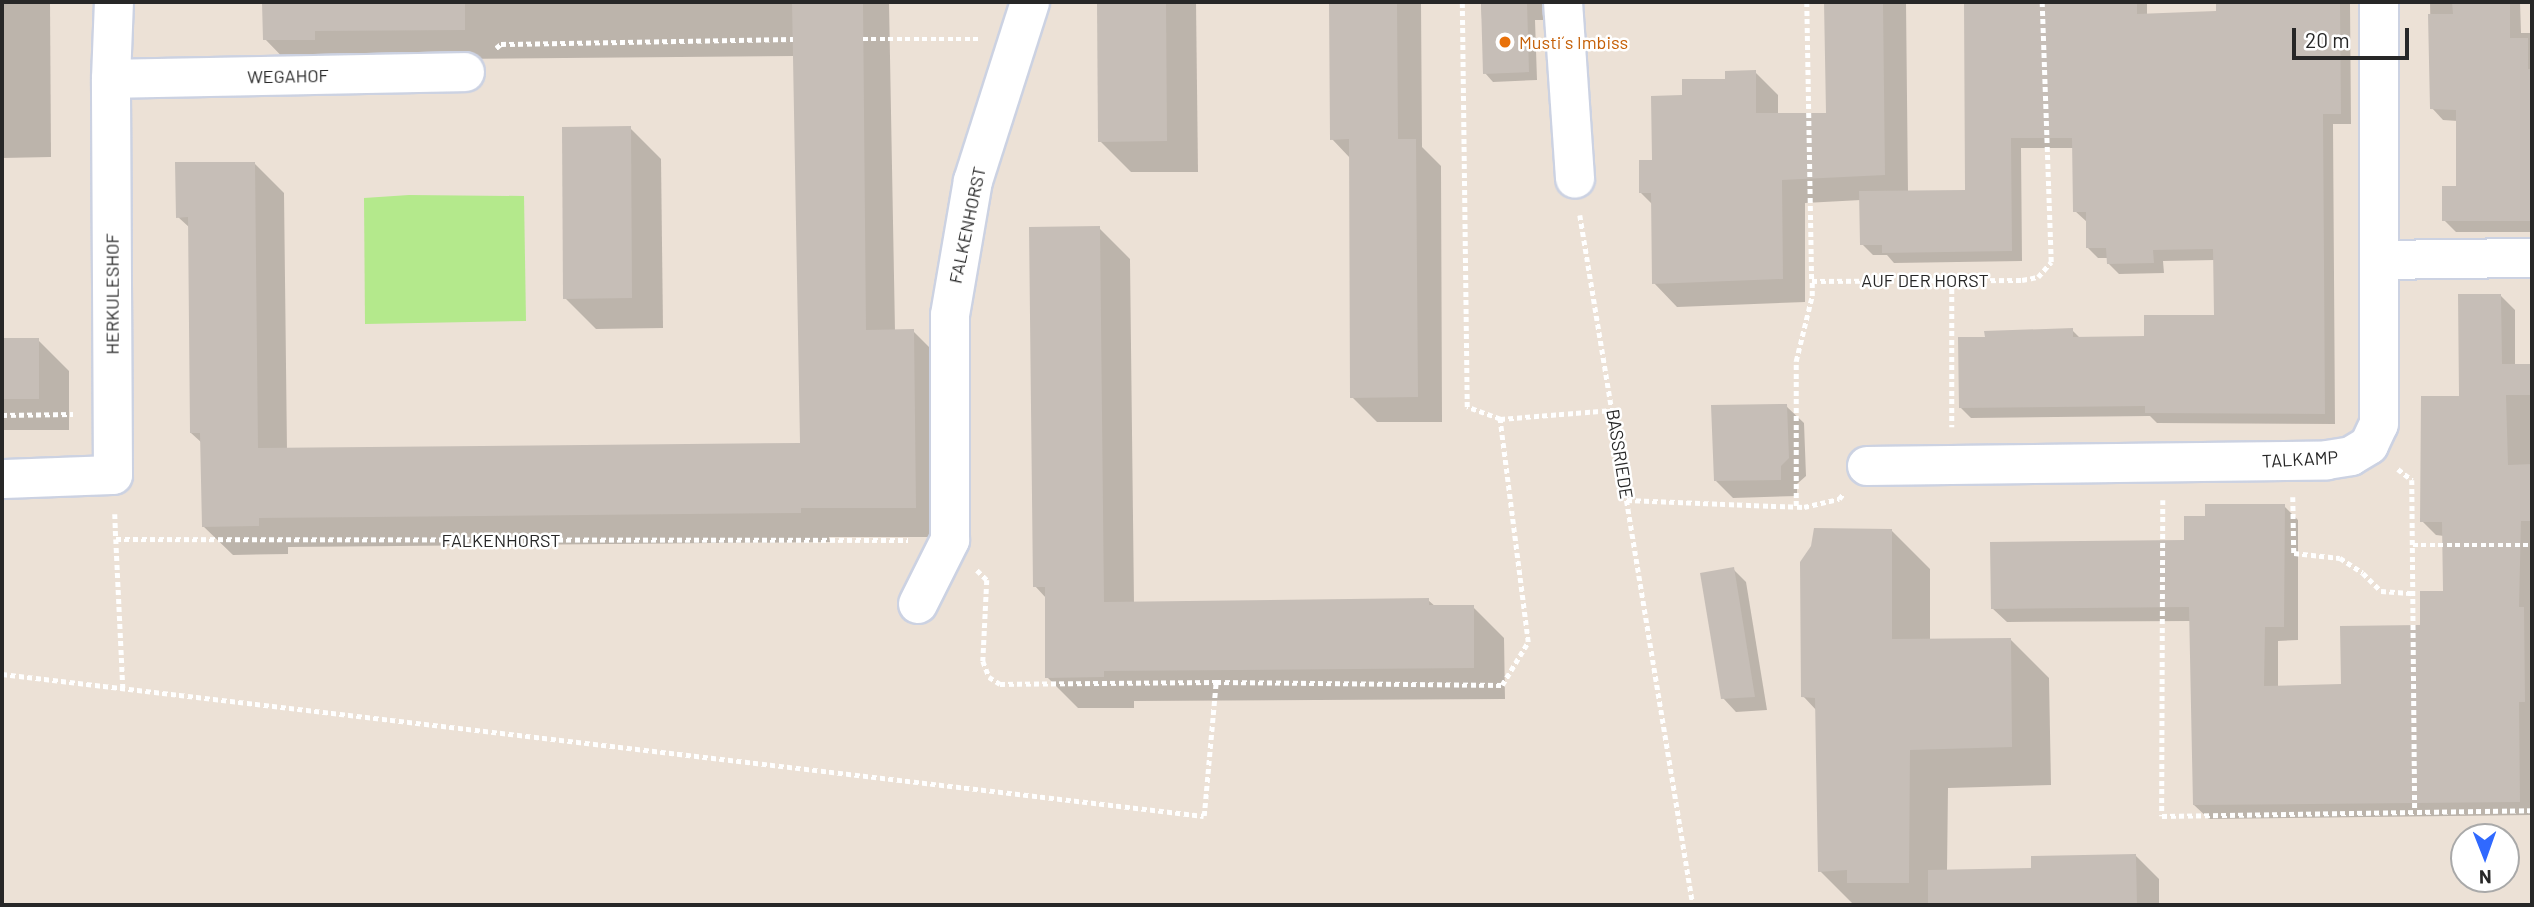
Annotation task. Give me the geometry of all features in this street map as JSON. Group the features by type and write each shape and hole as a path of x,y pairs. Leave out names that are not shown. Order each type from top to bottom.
{"street":[{"name":"HERKULESHOF","path":"113,475 111,79 114,2"},
{"name":"FALKENHORST","path":"918,604 950,540 950,315 973,181 1030,2"},
{"path":"1563,2 1575,179"},
{"path":"2369,445 2379,424 2379,2"},
{"name":"WEGAHOF","path":"111,79 465,72"},
{"path":"2380,260 2532,258"},
{"name":"TALKAMP","path":"1867,466 2293,461 2351,456 2369,445"},
{"path":"2,479 113,475"}],"path":[{"path":"1462,2 1467,407 1500,419 1613,410"},
{"path":"1796,506 1796,361 1812,296 1807,2"},
{"name":"AUF DER HORST","path":"1812,281 2022,280 2038,277 2051,262 2042,2"},
{"path":"465,72 501,44 793,38"},
{"path":"863,39 977,39 1013,54"},
{"name":"BASSRIEDE","path":"1575,179 1693,905"},
{"path":"1952,280 1953,466"},
{"path":"2,415 113,414"},
{"path":"950,540 987,580 983,661 989,677 1000,684 1216,682 1502,685 1528,642 1500,419"},
{"path":"2369,445 2412,480 2415,811"},
{"path":"2293,461 2294,553 2340,558 2363,573 2381,591 2413,593"},
{"path":"2163,464 2162,817 2532,810"},
{"path":"1627,500 1796,506 1839,499 1867,466"},
{"path":"113,475 123,688"},
{"name":"FALKENHORST","path":"116,539 950,540"},
{"path":"2413,545 2532,545"},
{"path":"2,674 1204,816 1216,682"}],"green space":[{"path":"409,195 524,196 526,321 365,324 364,198"}],"building":[{"path":"262,2 465,2 465,30 315,31 315,40 263,40"},
{"path":"792,2 863,2 866,330 914,329 916,508 801,508 801,513 259,518 259,526 202,527 200,433 190,433 188,217 176,218 175,162 255,162 258,448 800,443"},
{"path":"1097,2 1166,2 1167,141 1098,142"},
{"path":"1329,2 1397,2 1398,139 1416,139 1418,397 1350,398 1349,139 1330,140"},
{"name":"Musti´s Imbiss","path":"1481,2 1527,2 1529,72 1483,74"},
{"path":"1824,2 1883,2 1885,175 1782,180 1783,279 1652,284 1651,193 1639,193 1639,160 1652,160 1651,96 1682,95 1682,79 1725,79 1725,71 1756,70 1756,113 1826,113"},
{"path":"1964,2 2137,2 2137,14 2216,11 2216,2 2340,2 2341,114 2323,114 2325,414 2145,413 2145,406 1959,408 1958,337 1985,337 1984,331 2073,328 2073,337 2144,336 2144,315 2214,315 2213,249 2153,250 2154,263 2107,264 2106,248 2086,248 2086,212 2073,212 2072,138 2011,138 2012,251 1882,253 1882,245 1860,245 1859,191 1965,190"},
{"path":"2452,2 2510,2 2510,38 2528,38 2528,69 2532,69 2532,221 2442,221 2442,186 2456,186 2456,110 2430,109 2428,14 2453,14"},
{"path":"631,126 632,298 563,299 562,127"},
{"path":"1100,226 1104,602 1429,598 1429,605 1474,605 1474,668 1104,671 1104,677 1045,678 1045,587 1033,587 1029,227"},
{"path":"2458,294 2501,294 2502,364 2532,364 2532,395 2506,395 2508,465 2532,464 2532,521 2521,521 2519,607 2524,607 2525,702 2519,702 2520,802 2193,805 2189,607 1991,609 1990,542 2184,540 2184,516 2205,516 2205,504 2285,504 2284,627 2265,627 2264,686 2341,684 2340,626 2420,625 2420,591 2443,591 2442,522 2420,522 2421,396 2459,396"},
{"path":"2,338 39,338 39,399 2,399"},
{"path":"1787,404 1789,458 1781,466 1781,480 1714,481 1711,405"},
{"path":"1814,528 1892,529 1892,639 2011,638 2012,747 1910,750 1909,883 1847,883 1847,870 1818,872 1815,698 1801,697 1800,562 1811,546"},
{"path":"1734,567 1755,697 1721,699 1700,573"},
{"path":"2136,854 2137,905 1928,904 1928,870 2031,868 2031,856"}],"place":[{"name":"Musti´s Imbiss","path":"1505,42"}]}
